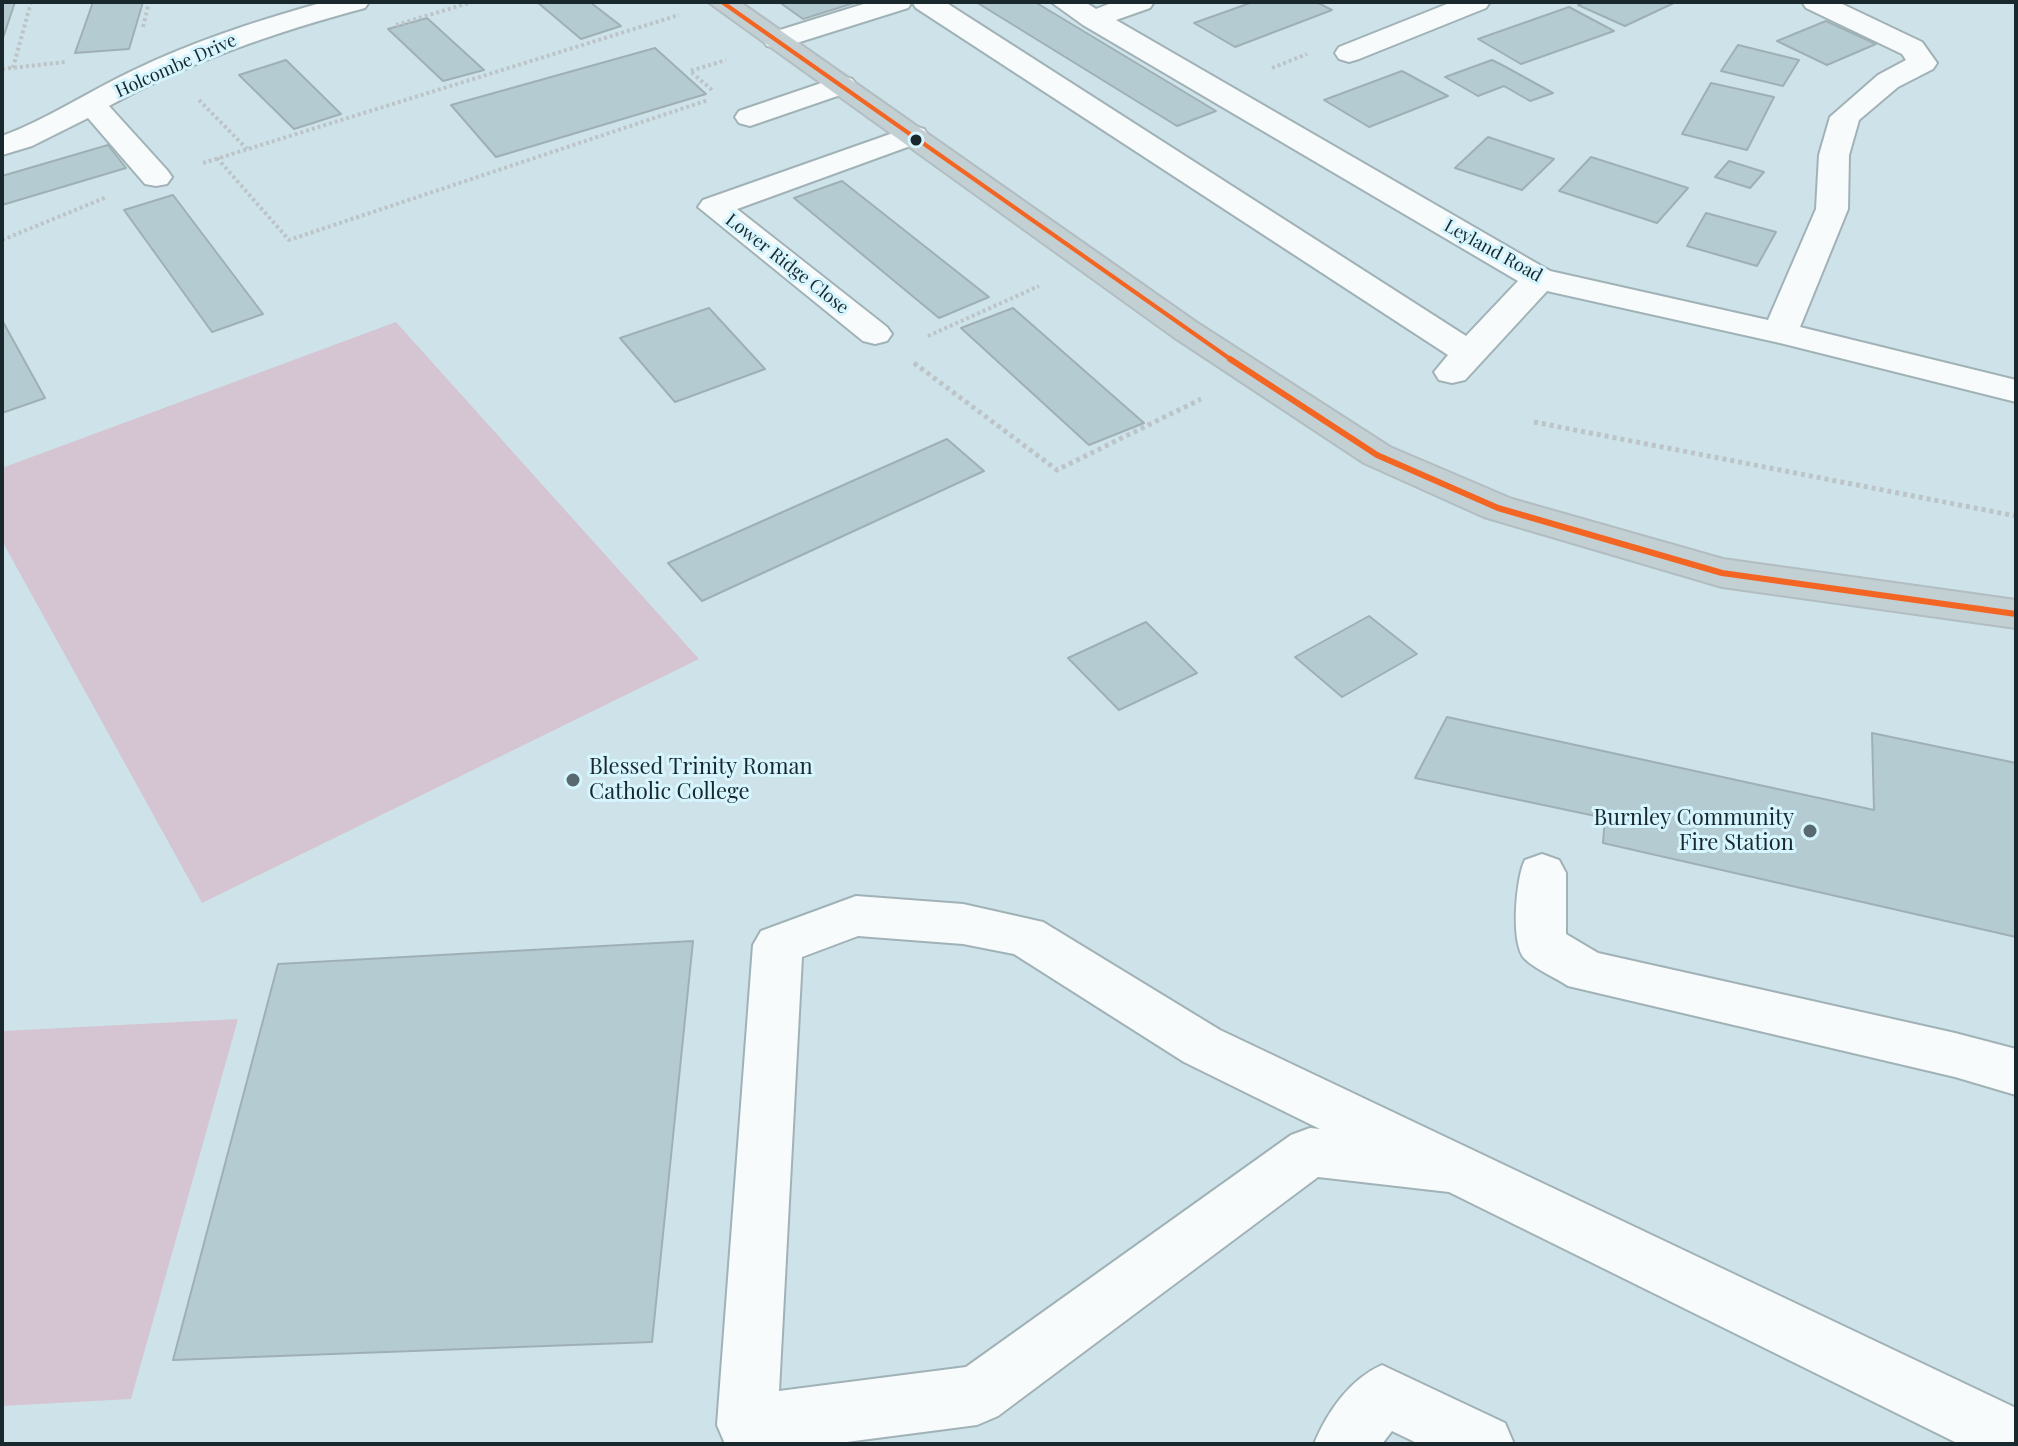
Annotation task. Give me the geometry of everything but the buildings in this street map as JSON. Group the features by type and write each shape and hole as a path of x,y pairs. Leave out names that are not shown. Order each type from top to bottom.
{"highway":[{"path":"707,7 779,41 1252,374 1377,455 1498,508 1722,573 2016,614"}],"street":[{"name":"Holcombe Drive","path":"2,146 92,105 145,75 259,19 355,2"},
{"path":"779,41 898,2"},
{"path":"926,2 1461,363 1539,279"},
{"name":"Leyland Road","path":"1065,2 1539,279 1780,333 2016,391"},
{"path":"1093,19 1140,2"},
{"path":"1349,53 1476,2"},
{"path":"1780,333 1832,209 1834,155 1845,117 1888,81 1923,63 1912,48 1816,2"},
{"path":"750,117 842,85"},
{"path":"92,105 156,177"},
{"name":"Lower Ridge Close","path":"885,342 714,207 913,135"},
{"path":"1542,873 1541,944 1586,971 1955,1055 2016,1072"},
{"path":"1451,1168 1310,1152 977,1395 747,1425 778,945 856,916 963,924 1026,936 1202,1046 2016,1440"},
{"path":"1344,1444 1382,1395 1484,1444"}],"path":[{"path":"13,68 31,2"},
{"path":"2,240 156,177 707,7"},
{"path":"217,158 289,240 720,96 690,71 779,41"},
{"path":"1265,70 1317,50"},
{"path":"197,98 247,149"},
{"path":"885,342 1091,262"},
{"path":"885,342 1057,470 1252,374"},
{"path":"1534,422 2016,516"}],"shaded area":[{"path":"396,322 699,659 202,903 2,541 2,468"},
{"path":"238,1019 131,1399 2,1406 2,1031"}],"transit line":[{"path":"722,2 1184,329 1377,455 1498,508 1722,573 2016,614"}],"place":[{"name":"Blessed Trinity Roman Catholic College","path":"573,780"},
{"name":"Burnley Community Fire Station","path":"1810,831"}]}
